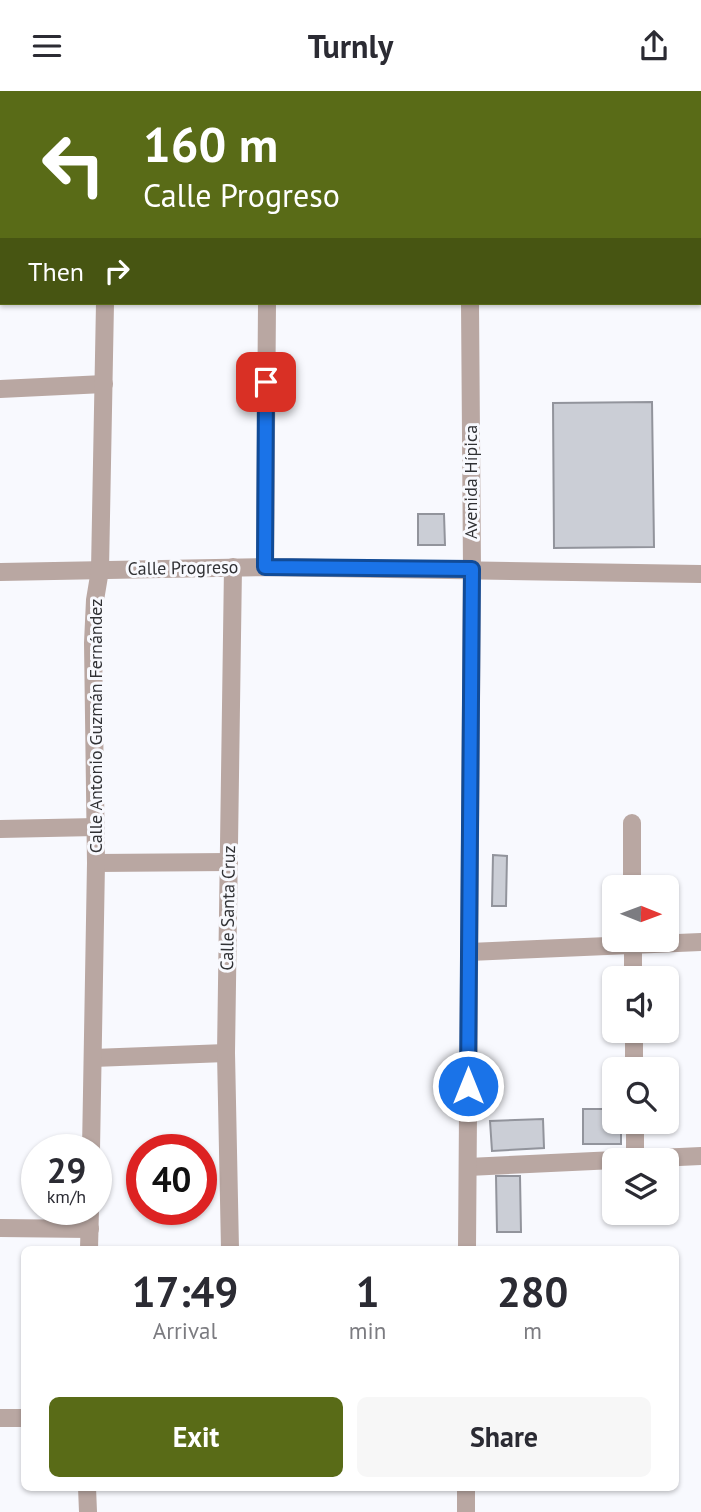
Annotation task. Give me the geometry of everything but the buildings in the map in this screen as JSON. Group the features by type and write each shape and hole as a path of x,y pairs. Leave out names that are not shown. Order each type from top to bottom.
{"street":[{"name":"Calle Antonio Guzmán Fernández","path":"91,1134 96,863 93,643 100,569 105,305"},
{"path":"265,567 267,305"},
{"name":"Avenida Hípica","path":"467,1246 472,569 470,305"},
{"path":"0,389 104,384"},
{"name":"Calle Santa Cruz","path":"230,1246 226,1053 233,567"},
{"name":"Calle Progreso","path":"0,572 265,567 701,574"},
{"path":"632,823 632,875"},
{"path":"0,829 96,827"},
{"path":"96,863 229,862"},
{"path":"679,941 701,941"},
{"path":"469,952 602,944"},
{"path":"93,1058 226,1053"},
{"path":"679,1157 701,1156"},
{"path":"468,1167 602,1161"},
{"path":"89,1246 90,1225"},
{"path":"0,1228 90,1229"},
{"path":"0,1419 21,1419"},
{"path":"88,1491 88,1512"},
{"path":"466,1491 466,1512"}],"route":[{"path":"266,382 265,567 472,569 468,1086"}]}
